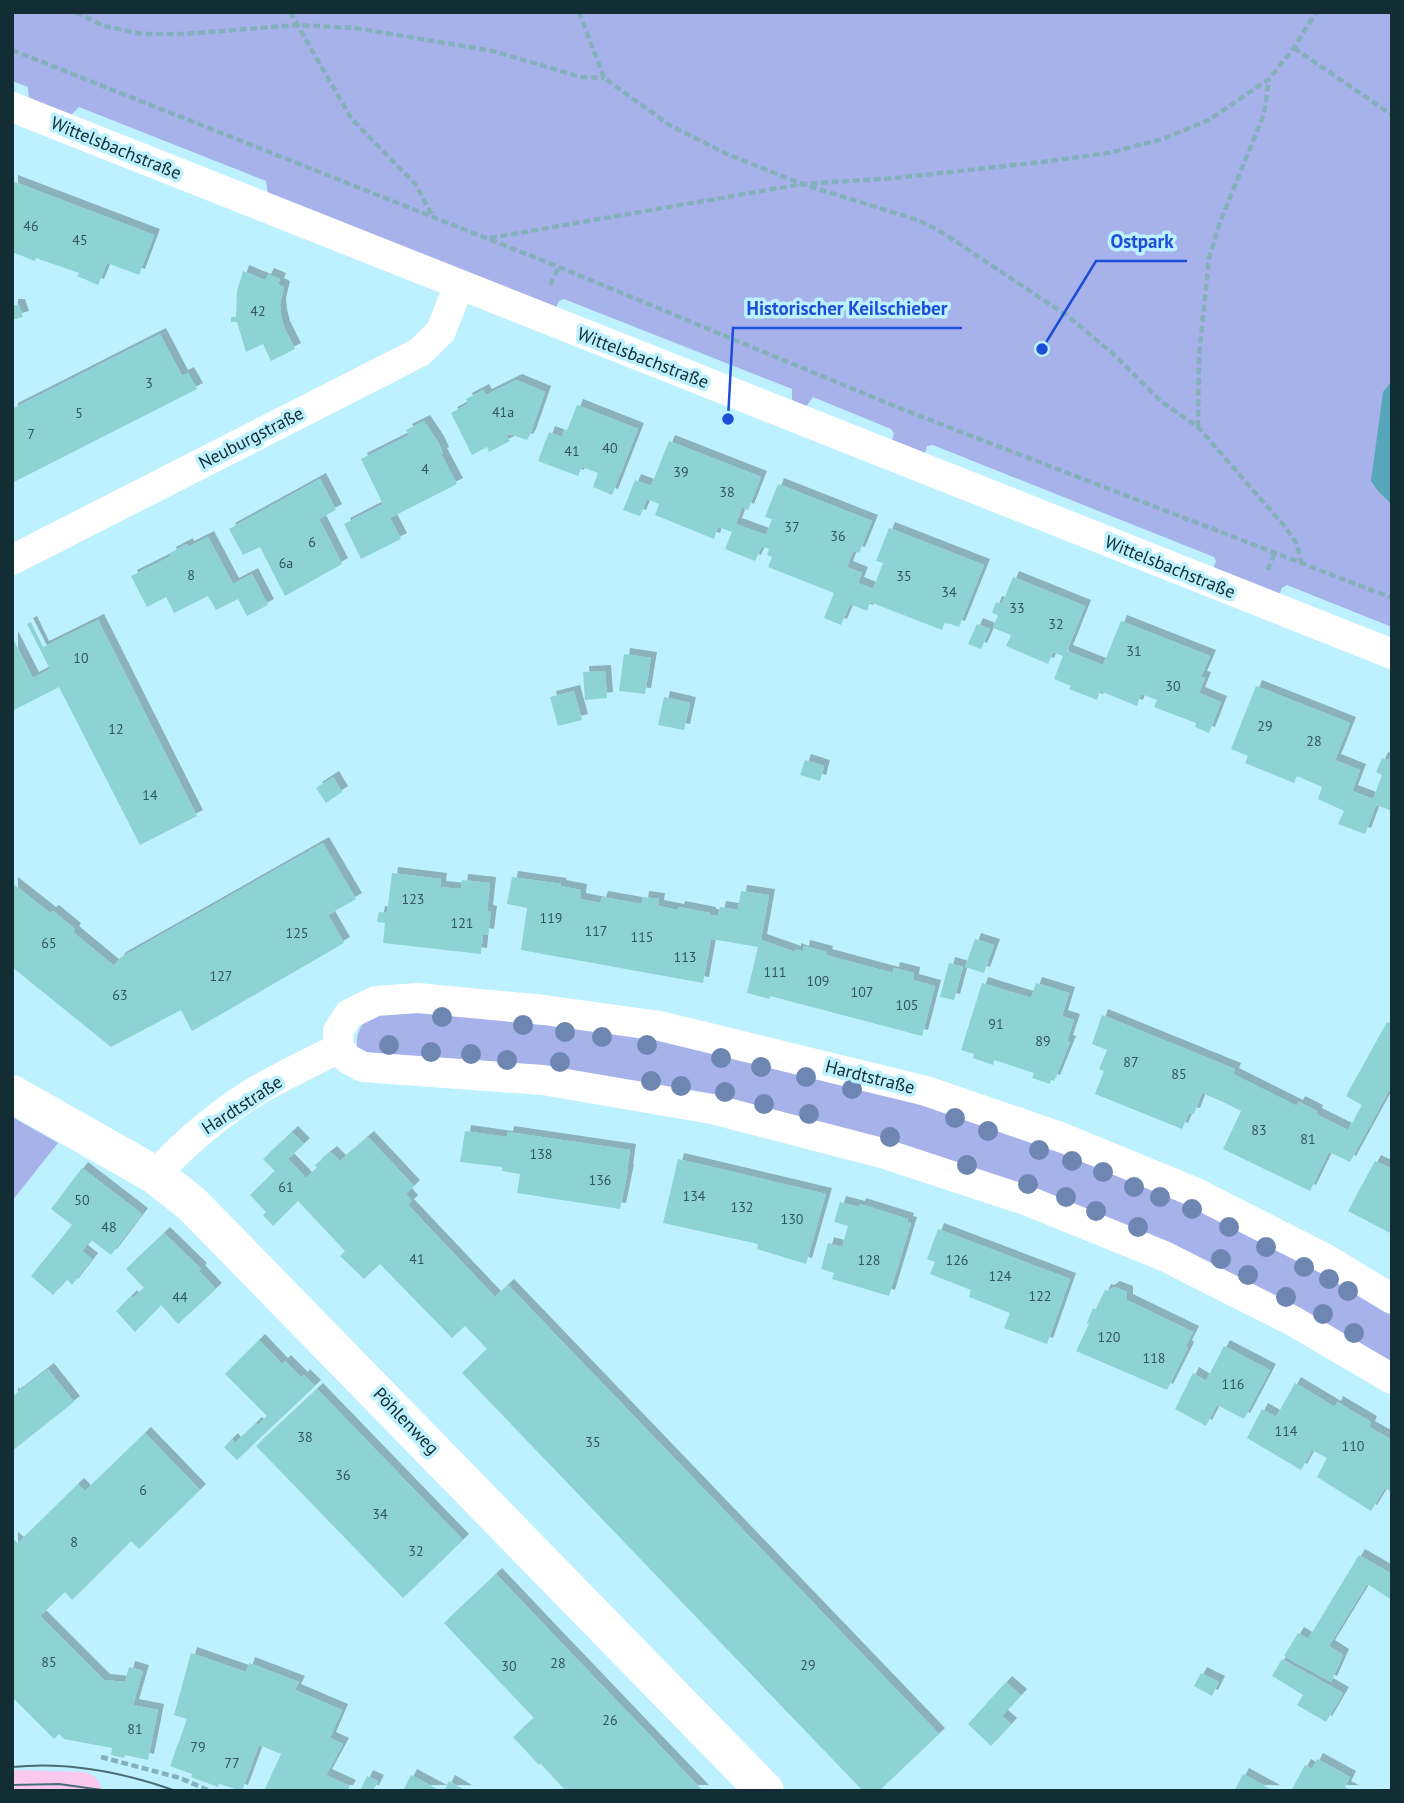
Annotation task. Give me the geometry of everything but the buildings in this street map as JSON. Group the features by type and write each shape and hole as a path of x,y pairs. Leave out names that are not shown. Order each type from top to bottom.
{"main road":[{"name":"Pöhlenweg","path":"12,1094 155,1175 192,1204 765,1791"},
{"path":"12,1789 82,1791"}],"street":[{"name":"Wittelsbachstraße","path":"12,107 1392,654"},
{"name":"Neuburgstraße","path":"12,560 420,352 442,331 459,285"},
{"name":"Hardtstraße","path":"155,1175 179,1149 223,1113 258,1090 339,1048 338,1031 349,1014 376,1001 418,998 544,1010 660,1026 926,1091 1063,1138 1192,1191 1326,1259 1392,1298"},
{"path":"339,1048 348,1059 363,1067 543,1080 712,1109 882,1153 1028,1201 1164,1256 1293,1321 1392,1379"}],"path":[{"path":"76,12 104,26 142,34 184,34 297,24 355,28 493,51 581,77 604,78 671,125 729,155 802,184 918,220 943,233 1069,317 1112,353 1162,402 1198,427 1286,528 1297,544 1301,562"},
{"path":"290,12 351,118 416,185 433,217"},
{"path":"579,12 604,78"},
{"path":"489,239 802,184 934,174 1108,153 1163,139 1209,120 1269,79 1294,48 1316,12"},
{"path":"1294,48 1392,115"},
{"path":"12,50 489,239 898,408 1392,598"},
{"path":"1198,427 1199,356 1209,258 1220,222 1264,114 1269,79"},
{"path":"92,1755 180,1778 210,1791"}],"shaded area":[{"path":"12,12 1392,12 1392,627 1287,585 1282,588 1278,598 1212,572 1216,561 1214,557 933,445 927,446 925,453 892,440 894,434 891,429 813,397 806,407 792,400 792,389 564,299 559,301 556,308 268,193 266,181 79,107 71,115 29,99 28,87 12,81"},
{"path":"1392,381 1392,505 1371,481 1383,392"},
{"path":"390,1009 658,1036 922,1099 1189,1200 1392,1310 1392,1367 884,1143 381,1060 357,1048 358,1033 365,1022"},
{"path":"12,1117 58,1143 12,1201"}],"tram line":[{"path":"12,1767 75,1767 116,1773 176,1791"},
{"path":"12,1785 59,1784 109,1791"}],"place":[{"name":"Ostpark","path":"1042,349"},
{"name":"Historischer Keilschieber","path":"728,419"}]}
